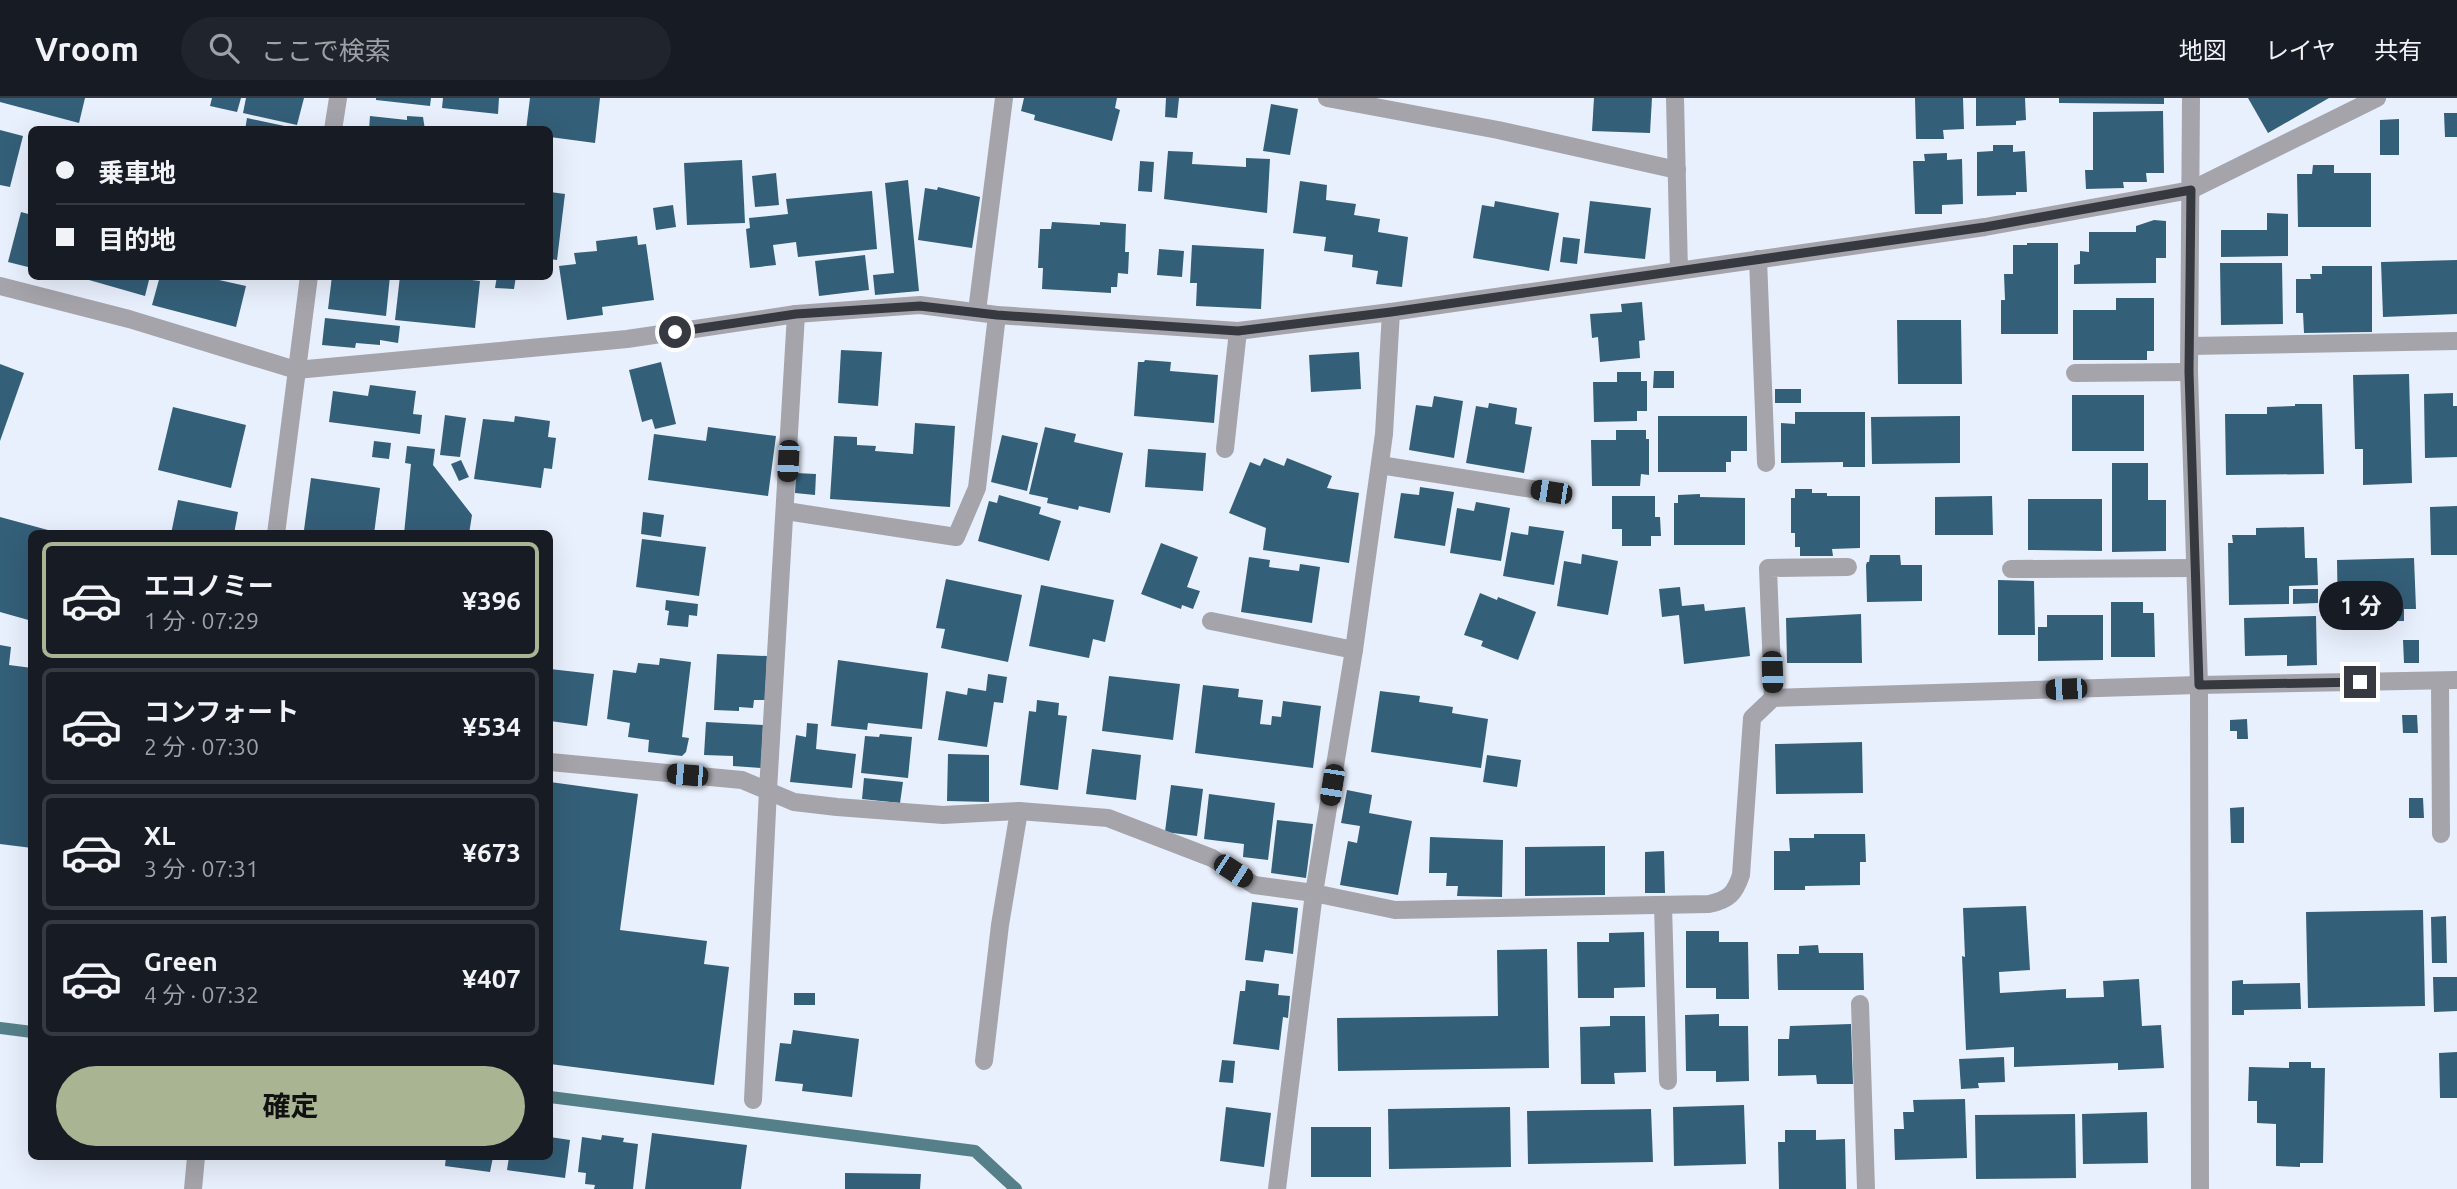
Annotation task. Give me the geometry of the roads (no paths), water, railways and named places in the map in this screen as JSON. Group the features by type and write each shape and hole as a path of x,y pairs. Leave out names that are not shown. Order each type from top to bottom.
{"street":[{"path":"334,126 338,98"},
{"path":"977,311 1004,98"},
{"path":"1327,98 1498,130 1677,170"},
{"path":"1675,98 1679,271"},
{"path":"2191,98 2189,372 2199,685 2200,1189"},
{"path":"0,286 129,318 296,370 627,339 796,314 920,306 997,315 1238,331 1391,312 1985,227 2191,190 2377,98"},
{"path":"1758,259 1766,463"},
{"path":"276,530 308,280"},
{"path":"1277,1189 1314,893 1354,650 1380,465 1391,312"},
{"path":"753,1100 796,314"},
{"path":"786,511 956,537 977,488 997,315"},
{"path":"1225,449 1238,331"},
{"path":"2190,346 2457,341"},
{"path":"2075,373 2189,372"},
{"path":"1380,465 1551,492"},
{"path":"1773,698 1769,568 1849,567"},
{"path":"2011,569 2195,568"},
{"path":"1211,621 1354,650"},
{"path":"553,762 742,780 794,802 837,807 943,815 1019,811 1108,818 1212,858 1254,885 1314,893 1395,910 1710,904 1725,901 1735,892 1741,875 1752,718 1773,698 2448,680 2441,834"},
{"path":"984,1061 1000,925 1019,811"},
{"path":"1663,905 1668,1081"},
{"path":"1860,1004 1866,1189"},
{"path":"192,1189 197,1160"}],"waterway":[{"path":"0,1028 28,1032"},
{"path":"553,1097 975,1151 1016,1189"}]}
